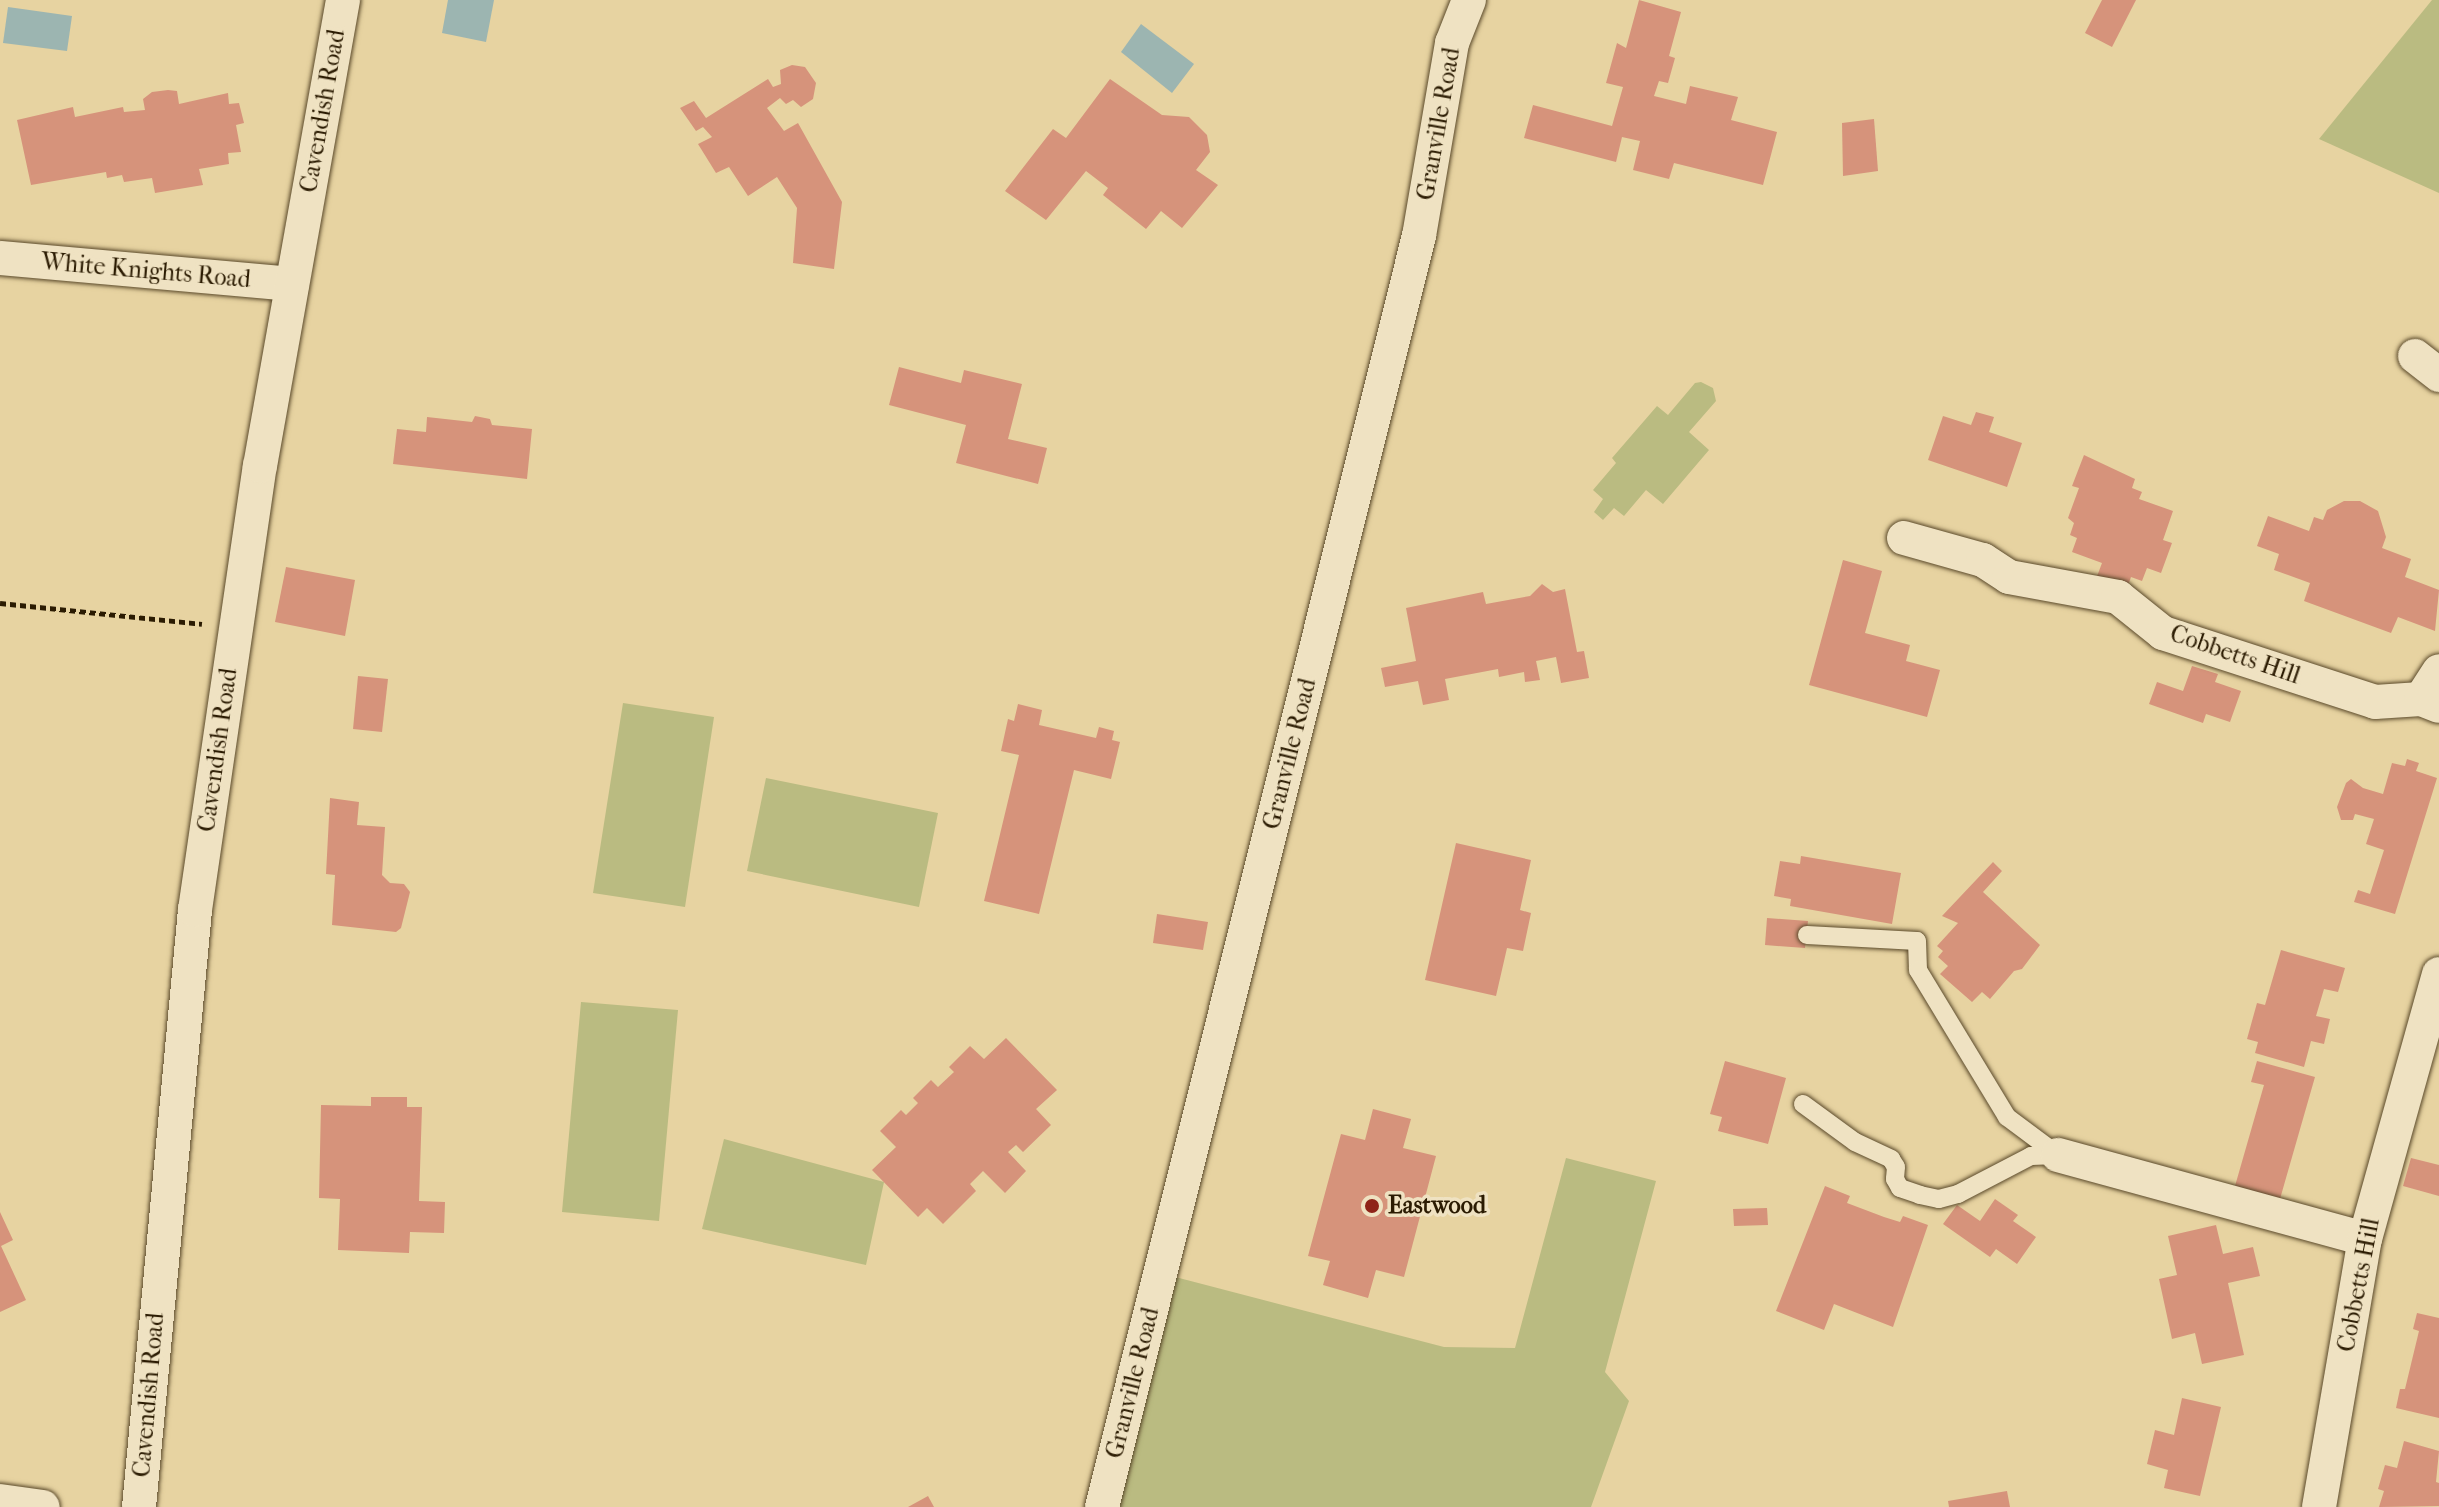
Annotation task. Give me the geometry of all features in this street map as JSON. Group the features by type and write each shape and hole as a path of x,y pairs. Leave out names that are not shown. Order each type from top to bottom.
{"street":[{"name":"Cavendish Road","path":"139,1507 195,910 260,466 343,0"},
{"name":"Granville Road","path":"1102,1507 1415,252 1452,43 1469,0"},
{"name":"White Knights Road","path":"0,258 292,284"},
{"name":"Cobbetts Hill","path":"1904,538 1983,560 2009,577 2118,597 2163,633 2375,702 2433,692"},
{"name":"Cobbetts Hill","path":"2319,1507 2365,1239 2439,974"},
{"path":"2058,1155 2365,1239"},
{"path":"0,1501 43,1507"}],"lane":[{"path":"1807,935 1917,941 1918,970 2007,1117 2058,1155"},
{"path":"1803,1104 1855,1142 1891,1159 1896,1167 1895,1179 1900,1188 1939,1199 1958,1194 2031,1156 2058,1155"}],"path":[{"path":"0,603 237,627"}],"green space":[{"path":"2432,0 2439,0 2439,193 2319,139"},
{"path":"1701,382 1713,388 1716,401 1689,432 1709,450 1663,504 1646,490 1624,516 1614,508 1603,520 1594,512 1603,499 1593,490 1616,463 1612,458 1657,406 1668,415 1695,383"},
{"path":"623,703 714,717 685,907 593,893"},
{"path":"766,778 938,813 919,907 747,871"},
{"path":"581,1002 678,1010 659,1221 562,1212"},
{"path":"724,1139 884,1182 866,1265 702,1229"},
{"path":"1566,1158 1656,1181 1605,1372 1629,1401 1591,1507 1098,1507 1160,1273 1444,1347 1515,1348"}],"water":[{"path":"448,0 494,0 486,42 442,33"},
{"path":"8,7 72,16 67,51 3,43"},
{"path":"1141,24 1194,64 1172,93 1121,52"}],"building":[{"path":"1639,0 1681,12 1669,56 1675,58 1668,83 1659,81 1654,96 1686,104 1690,86 1738,97 1731,120 1777,132 1763,185 1674,163 1669,179 1633,170 1640,141 1622,137 1616,162 1524,138 1533,105 1612,126 1623,87 1606,83 1617,43 1626,48"},
{"path":"2102,0 2136,0 2112,47 2085,33"},
{"path":"792,65 805,67 816,83 813,99 801,107 793,100 786,104 780,98 767,108 784,131 798,123 842,202 834,269 793,263 797,208 777,177 748,196 729,167 716,173 698,144 712,137 703,127 696,131 680,108 694,101 706,118 768,79 773,87 781,84 780,70"},
{"path":"1110,79 1162,115 1189,117 1207,135 1210,152 1196,170 1218,185 1182,228 1161,211 1146,229 1103,195 1108,188 1086,171 1046,220 1005,191 1053,129 1066,138"},
{"path":"177,91 179,104 228,93 229,104 239,103 244,123 236,125 241,152 228,153 229,164 199,169 203,185 155,193 152,178 124,182 122,175 107,178 106,172 31,185 17,120 73,107 75,117 123,107 124,112 145,110 143,99 152,92"},
{"path":"1874,119 1878,171 1843,176 1842,123"},
{"path":"899,367 961,383 964,370 1022,384 1008,439 1047,448 1038,484 956,463 966,425 889,405"},
{"path":"1976,412 1994,417 1989,432 2022,443 2007,487 1928,460 1943,416 1971,425"},
{"path":"475,416 490,419 492,425 532,429 527,479 393,464 397,429 426,432 427,417 472,422"},
{"path":"2084,455 2135,479 2132,488 2142,492 2139,499 2173,511 2163,540 2172,543 2161,573 2147,568 2142,581 2131,577 2126,591 2096,579 2102,563 2072,552 2077,538 2070,535 2074,523 2068,518 2079,488 2072,486"},
{"path":"2344,501 2360,501 2378,511 2386,537 2382,548 2411,559 2405,577 2439,590 2435,631 2398,617 2391,633 2304,601 2310,583 2274,570 2279,554 2257,546 2268,516 2309,531 2314,517 2323,520 2327,510"},
{"path":"1843,560 1882,571 1865,633 1910,645 1906,661 1940,670 1927,717 1809,685"},
{"path":"286,567 355,580 345,636 275,622"},
{"path":"1542,584 1553,592 1565,589 1577,652 1584,651 1589,678 1561,683 1556,657 1536,661 1540,680 1525,682 1524,672 1499,677 1498,669 1445,679 1449,700 1423,705 1418,681 1385,687 1381,668 1416,661 1406,608 1483,592 1486,604 1530,596"},
{"path":"2192,666 2218,674 2215,682 2241,691 2230,722 2206,714 2203,723 2149,704 2157,682 2183,691"},
{"path":"358,676 388,679 382,732 353,729"},
{"path":"1018,704 1042,710 1039,725 1096,738 1099,727 1114,731 1112,740 1120,742 1111,779 1074,770 1039,914 984,901 1019,755 1001,751 1008,719 1014,721"},
{"path":"2407,759 2419,763 2416,771 2437,778 2395,914 2354,902 2358,890 2370,894 2384,850 2366,844 2374,819 2355,814 2353,820 2341,820 2337,807 2346,783 2351,779 2363,788 2383,794 2392,763 2405,766"},
{"path":"330,798 359,802 357,825 385,827 382,875 390,883 404,884 410,892 401,928 396,932 332,925 335,875 326,874"},
{"path":"1456,843 1531,860 1520,910 1531,913 1523,951 1507,948 1496,996 1425,980"},
{"path":"1801,856 1901,873 1892,924 1790,906 1791,899 1774,896 1780,861 1800,864"},
{"path":"1993,862 2002,871 1983,892 2040,945 2022,969 2014,971 1990,999 1982,992 1972,1002 1940,974 1948,966 1938,957 1943,951 1937,946 1958,923 1942,916"},
{"path":"1157,914 1208,922 1203,950 1153,943"},
{"path":"1767,918 1808,921 1805,948 1765,945"},
{"path":"2281,950 2345,968 2338,992 2324,989 2316,1016 2330,1019 2324,1044 2311,1041 2304,1067 2255,1053 2258,1042 2247,1039 2257,1003 2265,1005"},
{"path":"1006,1038 1057,1090 1036,1109 1051,1125 1023,1152 1016,1145 1008,1152 1026,1171 1005,1193 983,1171 970,1184 976,1191 943,1224 927,1208 918,1217 872,1170 896,1147 880,1131 901,1110 906,1115 918,1103 913,1098 931,1080 938,1087 954,1072 949,1067 970,1046 984,1059"},
{"path":"1725,1061 1786,1078 1768,1144 1718,1131 1722,1117 1710,1114"},
{"path":"2257,1061 2315,1077 2280,1199 2235,1186 2264,1085 2251,1082"},
{"path":"371,1097 407,1097 407,1107 422,1107 419,1201 445,1202 444,1233 410,1232 409,1253 338,1250 340,1199 319,1198 321,1105 371,1106"},
{"name":"Eastwood","path":"1373,1109 1411,1119 1403,1148 1436,1156 1404,1277 1376,1270 1368,1298 1323,1285 1330,1261 1308,1256 1341,1134 1365,1140"},
{"path":"2411,1158 2439,1165 2439,1196 2403,1186"},
{"path":"1825,1186 1850,1196 1847,1203 1900,1222 1903,1216 1928,1225 1893,1327 1834,1304 1824,1330 1776,1311"},
{"path":"1995,1199 2018,1215 2013,1221 2036,1237 2017,1264 1996,1249 1990,1257 1943,1224 1957,1205 1980,1221"},
{"path":"1767,1208 1768,1225 1734,1226 1733,1209"},
{"path":"0,1212 13,1240 1,1246 26,1300 0,1312"},
{"path":"2216,1225 2223,1254 2253,1247 2260,1276 2228,1283 2244,1355 2202,1364 2195,1333 2172,1339 2159,1279 2177,1275 2168,1236"},
{"path":"2417,1313 2439,1318 2439,1418 2396,1408 2400,1389 2405,1389 2419,1331 2413,1329"},
{"path":"2182,1398 2221,1407 2200,1496 2164,1488 2168,1470 2147,1464 2155,1430 2174,1435"},
{"path":"2404,1441 2439,1451 2436,1482 2439,1483 2439,1506 2379,1507 2384,1491 2378,1489 2385,1465 2397,1468"},
{"path":"2007,1491 2010,1507 1949,1507 1948,1501"},
{"path":"928,1496 934,1507 908,1507"}],"place":[{"name":"Eastwood","path":"1372,1206"}]}
